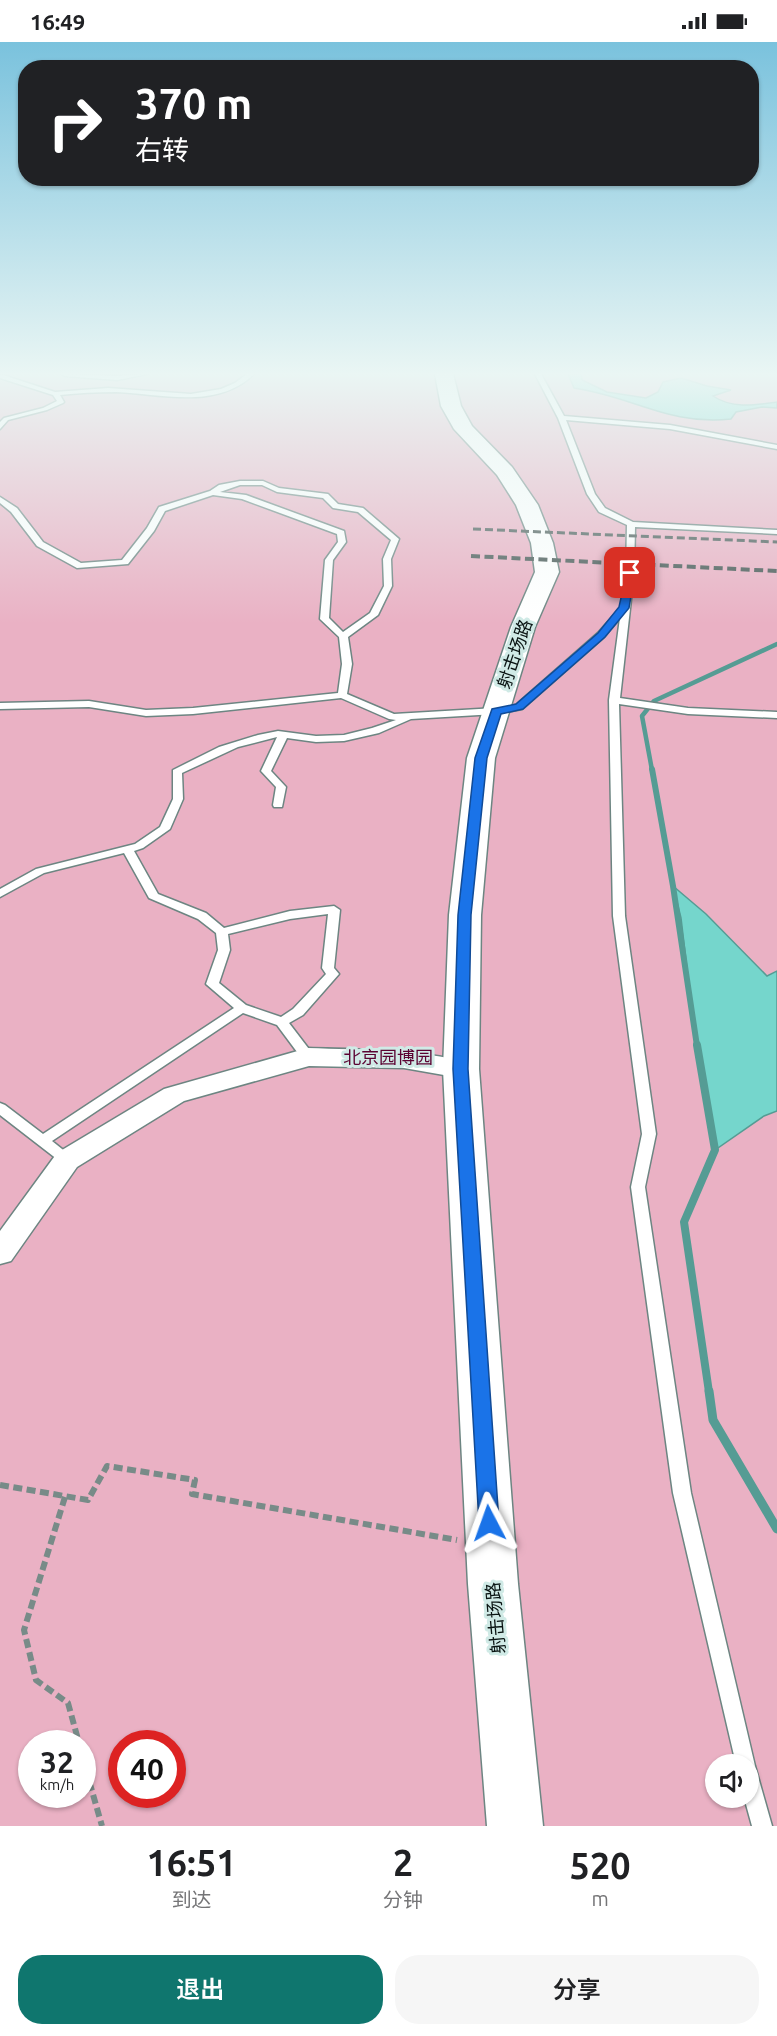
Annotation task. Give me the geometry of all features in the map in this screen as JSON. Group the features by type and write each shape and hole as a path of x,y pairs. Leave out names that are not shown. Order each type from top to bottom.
{"street":[{"name":"射击场路","path":"492,457 505,471 527,505 542,543 547,573 524,627 481,758 465,915 461,1069 491,1546 515,1826"},
{"path":"0,1253 67,1160 174,1095 308,1057 404,1059 461,1069"}],"lane":[{"path":"577,457 591,494 602,510 631,524 777,532"},
{"path":"0,499 14,510 40,544 80,566 125,562 151,529 162,509 213,493 222,487 240,483 263,483 277,490"},
{"path":"243,497 277,490 325,496 336,506 360,510 395,538 387,559 388,586 374,615 343,636"},
{"path":"213,493 243,497 342,534 342,542 329,560 324,620 343,636 347,664 342,695"},
{"path":"631,524 630,573 614,700 619,916 649,1134 638,1187 682,1493 744,1754"},
{"path":"0,706 89,704 146,713 193,711 342,695 393,717 496,711 519,707 602,635 624,608"},
{"path":"614,700 688,711 777,715"},
{"path":"0,894 40,870 139,846 165,829 178,799 177,772 228,746 284,735 322,739 353,736 379,731 412,716"},
{"path":"278,805 281,787 266,771 284,735"},
{"path":"127,849 153,896 202,916 222,932 224,950 212,984 242,1008 282,1022 308,1057"},
{"path":"222,932 290,915 334,910 328,968 333,974 298,1012 282,1022"},
{"path":"43,1141 242,1008"},
{"path":"0,1108 67,1160"},
{"path":"757,1808 762,1826"}],"path":[{"path":"0,1485 88,1500 107,1466 195,1480 192,1494 491,1546"},
{"path":"65,1497 24,1629 36,1680 68,1703 75,1730"},
{"path":"96,1805 102,1826"}],"green space":[{"name":"北京园博园","path":"0,457 777,457 777,1826 0,1826"}],"water":[{"path":"673,886 706,914 767,976 777,971 777,1111 764,1116 715,1150 695,1036 681,918"}],"waterway":[{"path":"652,770 642,716 654,701 777,644"},
{"path":"652,769 673,886 697,1046"},
{"path":"697,1045 715,1150 684,1222 709,1392"},
{"path":"709,1391 713,1420 777,1529"}],"railway":[{"path":"473,529 777,542"},
{"path":"471,556 777,571"}],"route":[{"path":"489,1523 461,1069 465,915 481,758 496,711 519,707 602,635 624,608 630,573"}]}
